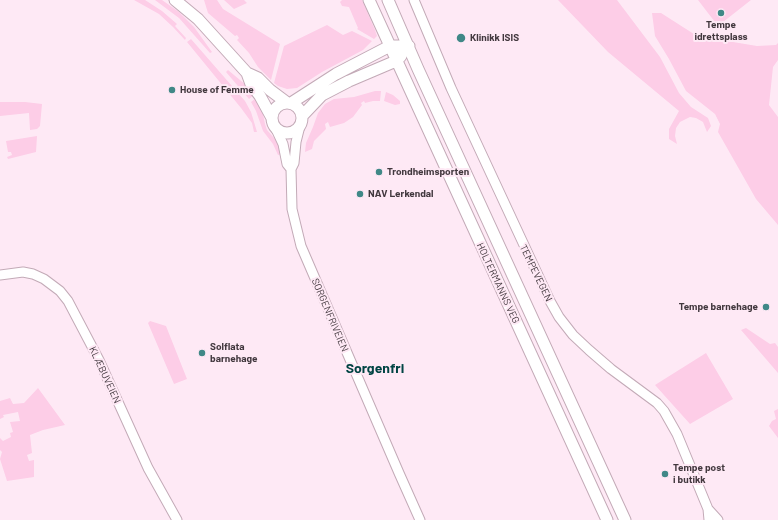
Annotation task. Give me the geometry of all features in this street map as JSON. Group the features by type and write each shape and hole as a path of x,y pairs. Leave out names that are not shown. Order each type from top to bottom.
{"main road":[{"path":"175,0 198,19 247,73 251,84 260,96 278,130 287,133 292,132 322,95 349,81 396,61 409,46"},
{"name":"HOLTERMANNS VEG","path":"369,0 607,520"},
{"name":"HOLTERMANNS VEG","path":"388,0 427,91 626,520"},
{"path":"274,122 274,109 282,103 288,102 336,74 390,46 409,46"},
{"path":"247,73 258,78 270,90 288,102 299,107 301,120"}],"street":[{"name":"TEMPEVEGEN","path":"414,0 451,88 550,301 559,317 573,335 611,370 657,403 664,411 674,426 708,509"},
{"name":"SORGENFRIVEIEN","path":"301,120 296,142 294,163 291,169 292,209 301,246 395,466 420,520"},
{"name":"SORGENFRIVEIEN","path":"274,122 283,144 287,164 291,169"},
{"name":"KLÆBUVEIEN","path":"0,275 23,272 33,274 44,279 60,291 68,301 99,360 148,468 177,520"},
{"path":"708,509 709,520"},
{"path":"708,509 718,520"}],"shaded area":[{"path":"134,0 145,0 162,11 177,24 175,26 186,38 185,40 159,14"},
{"path":"155,0 162,0 179,12 194,27 212,52 210,53 179,18"},
{"path":"204,0 217,0 223,9 280,44 271,80 258,67 249,53 237,40 239,38 237,35 235,36 208,13"},
{"path":"224,0 244,0 247,3 234,9"},
{"path":"342,0 362,0 377,36 374,39 357,29 358,28 349,7 342,6 340,2"},
{"path":"558,0 617,0 660,57 679,93 691,107 708,118 711,126 707,132 703,122 696,118 690,117 680,122 676,128 675,136 677,144 669,139 669,129 679,111 608,52"},
{"name":"Tempe idrettsplass","path":"698,0 751,0 718,26"},
{"path":"652,13 661,13 697,36 757,46 776,45 778,43 778,60 773,67 769,105 778,117 778,225 756,199 718,132 720,124 715,114 686,91 655,36"},
{"path":"327,25 343,35 352,31 372,41 363,50 322,72 297,88 287,89 274,83 284,46"},
{"path":"191,39 245,101 251,112 257,132 254,132 252,123 241,108 187,42"},
{"path":"228,70 246,85 254,95 249,99 226,72"},
{"path":"375,91 381,91 380,101 365,103 364,101 361,103 362,105 353,117 344,123 330,127 328,122 325,124 326,129 314,141 312,149 305,152 306,143 318,113 325,104 334,99 354,97"},
{"path":"386,92 393,95 400,101 400,104 395,105 384,101"},
{"path":"256,98 263,114 267,130 275,139 282,154 278,155 273,144 263,131 251,102"},
{"path":"0,102 42,104 40,126 37,129 30,130 29,113 0,116"},
{"path":"37,136 36,152 8,159 7,157 12,155 11,152 8,152 6,141"},
{"path":"150,321 166,326 187,379 174,384 148,323"},
{"path":"746,328 770,344 775,343 778,347 778,373 741,330"},
{"path":"706,353 733,399 690,424 655,385"},
{"path":"38,388 65,425 43,430 30,435 32,453 27,455 29,461 34,460 34,477 7,481 0,459 2,452 0,450 0,438 3,441 11,437 10,433 13,432 10,422 20,421 18,412 3,415 4,417 0,419 0,401 10,398 13,404 24,403"},
{"path":"778,409 778,438 769,426 772,421 776,419 774,411"}],"place":[{"name":"Tempe idrettsplass","path":"721,13"},
{"name":"Klinikk ISIS","path":"461,38"},
{"name":"House of Femme","path":"172,90"},
{"name":"Trondheimsporten","path":"379,172"},
{"name":"NAV Lerkendal","path":"360,194"},
{"name":"Tempe barnehage","path":"766,307"},
{"name":"Solflata barnehage","path":"202,353"},
{"name":"Tempe post i butikk","path":"665,474"}],"district":[{"name":"Sorgenfri","path":"375,368"}]}
